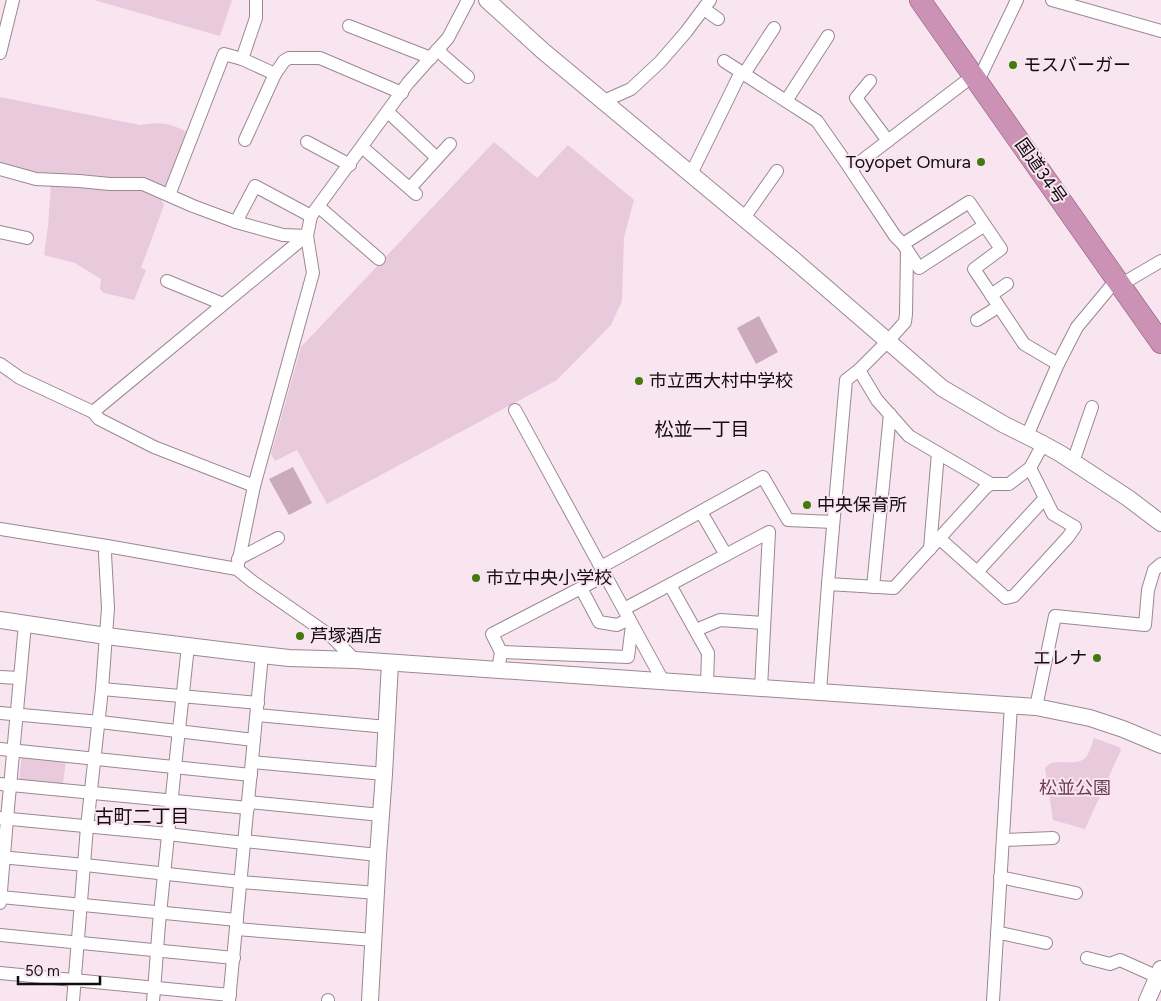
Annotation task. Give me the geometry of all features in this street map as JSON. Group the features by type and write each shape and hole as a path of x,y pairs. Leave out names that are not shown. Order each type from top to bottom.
{"highway":[{"name":"国道34号","path":"920,0 1161,343"}],"street":[{"path":"0,54 13,0"},
{"path":"242,59 256,18 256,0"},
{"path":"238,564 254,486 313,273 307,236 315,211 408,83 448,38 468,0"},
{"path":"487,0 543,51 744,218 942,388 1003,424 1044,444 1128,498 1161,523"},
{"path":"851,169 976,78 1017,0"},
{"path":"1060,1 1093,5 1161,31"},
{"path":"604,102 631,89 660,62 707,4 718,18"},
{"path":"349,26 371,41 434,54 468,78"},
{"path":"691,174 743,73 774,28"},
{"path":"786,101 828,36"},
{"path":"169,196 224,54 242,59 275,74"},
{"path":"245,140 275,74 284,61 289,58 320,58 402,93"},
{"path":"724,60 817,122 919,268 985,225"},
{"path":"870,81 851,102 888,141"},
{"path":"388,112 437,158"},
{"path":"307,142 350,165"},
{"path":"362,147 413,191 437,158 450,144"},
{"path":"0,169 36,179 110,184 143,184 236,222 282,235 307,236"},
{"path":"744,218 777,171"},
{"path":"236,222 258,182 315,211 379,259"},
{"path":"905,247 969,202 1001,249 974,269 1024,344 1058,364"},
{"path":"0,232 27,238"},
{"path":"93,412 307,236"},
{"path":"820,691 846,380 859,370 905,322 905,247"},
{"path":"1026,436 1058,364 1077,327 1118,282 1161,260"},
{"path":"166,281 223,304"},
{"path":"991,294 1007,284"},
{"path":"977,320 998,307"},
{"path":"0,366 20,378 93,412 99,419 154,447 254,486"},
{"path":"859,370 877,400 909,436 990,484 1009,484 1030,468 1044,444"},
{"path":"1073,462 1092,407"},
{"path":"515,410 663,681"},
{"path":"873,586 890,414"},
{"path":"930,548 938,453"},
{"path":"939,538 1006,598 1014,596 1075,527 1053,514 1030,468"},
{"path":"498,670 501,652 492,634 581,588 603,571 701,512 763,478 788,520"},
{"path":"828,584 894,588 990,484"},
{"path":"977,572 1045,498"},
{"path":"701,512 726,555"},
{"path":"581,588 599,622 617,626 670,585 788,520 833,522"},
{"path":"0,529 238,564 278,538"},
{"path":"761,688 769,532"},
{"path":"73,1001 90,793 100,722 108,608 105,554 107,546"},
{"path":"238,564 253,582 332,637 355,660"},
{"path":"1036,707 1055,616 1145,625 1148,590 1154,570 1161,564"},
{"path":"670,585 708,653 707,684"},
{"path":"501,652 628,657 628,618"},
{"path":"0,620 106,636 289,658 355,660 1036,707 1090,718 1161,745"},
{"path":"696,630 720,620 764,623"},
{"path":"25,624 13,750 5,784 0,900 81,905 160,913 237,925 374,940"},
{"path":"154,994 171,800 188,646"},
{"path":"0,973 75,981 154,994 230,998 262,655"},
{"path":"370,1001 390,663"},
{"path":"0,676 20,678"},
{"path":"102,689 182,696 257,709 387,727"},
{"path":"993,1001 1011,705"},
{"path":"0,713 100,722 254,740"},
{"path":"0,748 176,767 251,768 384,774"},
{"path":"5,784 171,800 381,815"},
{"path":"3,819 378,854"},
{"path":"1003,840 1053,838"},
{"path":"2,858 241,882 376,893"},
{"path":"1000,877 1076,894"},
{"path":"997,933 1046,943"},
{"path":"0,935 234,958"},
{"path":"1087,958 1110,964 1120,960 1159,973 1147,1001"}],"green space":[{"path":"94,0 232,0 220,36"},
{"path":"0,97 140,125 167,124 192,134 168,192 36,177 0,165"},
{"path":"494,142 537,178 568,145 634,200 624,237 622,301 611,325 557,380 327,504 297,450 275,461 271,454 301,347"},
{"path":"51,183 143,186 158,194 164,205 141,268 146,270 134,300 104,293 100,289 101,279 75,263 44,255"},
{"name":"松並公園","path":"1094,738 1119,747 1121,750 1085,829 1053,820 1045,768 1054,762 1076,762 1086,757"},
{"path":"22,754 66,759 63,784 19,780"}],"shaded area":[{"path":"759,316 778,352 756,364 737,328"},
{"path":"293,467 312,503 289,515 269,479"}],"place":[{"name":"モスバーガー","path":"1013,65"},
{"name":"Toyopet Omura","path":"981,162"},
{"name":"市立西大村中学校","path":"639,381"},
{"name":"中央保育所","path":"807,505"},
{"name":"市立中央小学校","path":"476,578"},
{"name":"芦塚酒店","path":"300,636"},
{"name":"エレナ","path":"1097,658"}],"district":[{"name":"松並一丁目","path":"702,429"},
{"name":"古町二丁目","path":"142,816"}]}
